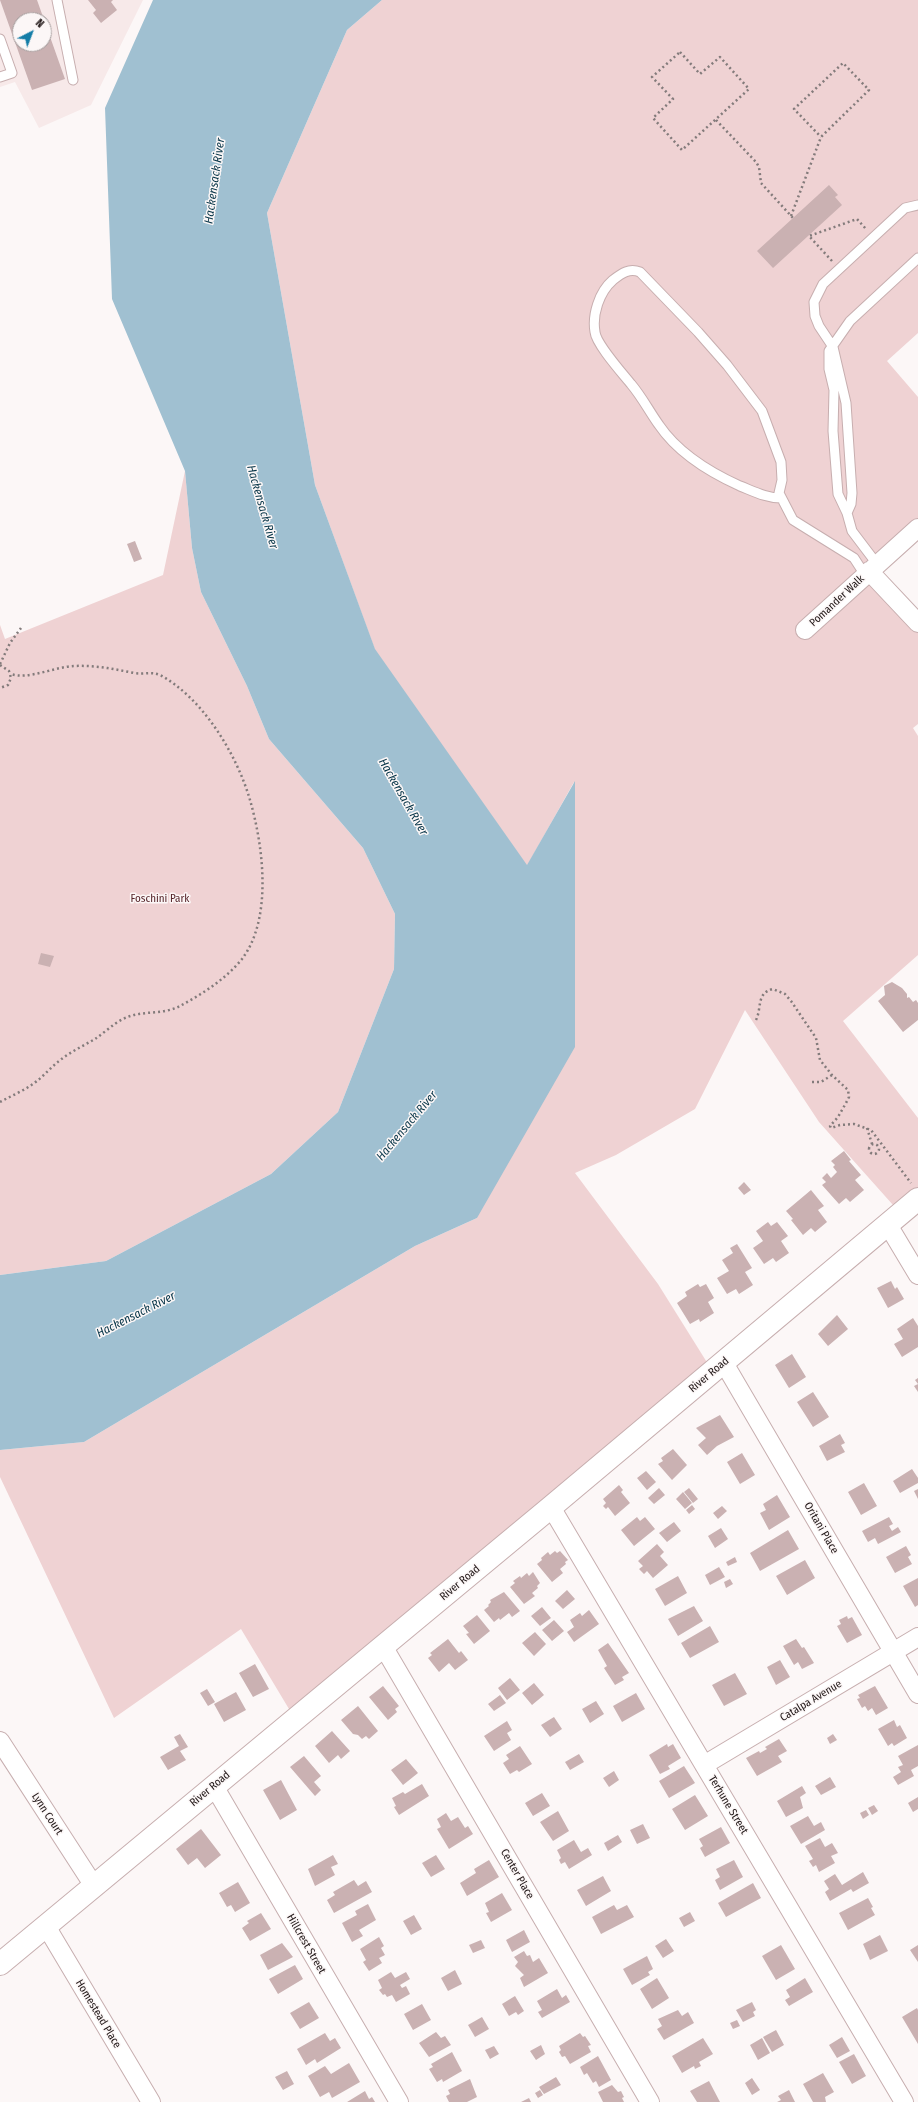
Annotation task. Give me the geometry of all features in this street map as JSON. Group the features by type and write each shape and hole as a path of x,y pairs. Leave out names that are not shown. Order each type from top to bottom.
{"main road":[{"name":"River Road","path":"0,1964 888,1225 916,1192"}],"street":[{"name":"Pomander Walk","path":"805,630 918,528"},
{"name":"Pomander Walk","path":"870,570 918,623"},
{"path":"888,1225 918,1275"},
{"name":"Oritani Place","path":"724,1363 918,1694"},
{"name":"Terhune Street","path":"551,1507 904,2102"},
{"name":"Catalpa Avenue","path":"704,1765 918,1637"},
{"name":"Center Place","path":"383,1646 650,2102"},
{"name":"Lynn Court","path":"0,1741 94,1886"},
{"name":"Hillcrest Street","path":"214,1786 399,2102"},
{"name":"Homestead Place","path":"46,1926 151,2102"}],"lane":[{"path":"57,0 73,80"},
{"path":"0,39 12,73 0,77"},
{"path":"847,513 851,504 852,493 848,417 833,347 819,326 815,316 814,302 823,284 840,268 905,208 918,205"},
{"path":"870,570 852,531 847,513 841,502 836,486 833,431 834,390 828,357 829,351 850,320 918,258"},
{"path":"781,498 756,493 725,480 688,456 659,426 641,397 617,368 595,334 594,314 606,288 623,272 635,270 640,272 698,332 727,365 762,411 780,462 782,480 779,493 794,520 854,558 870,570"}],"path":[{"path":"680,52 700,74 720,57 749,89 716,120 682,150 653,118 673,99 652,77 680,52"},
{"path":"716,120 756,162 759,167 761,183 792,217 821,137 869,90 843,63 794,109 821,137"},
{"path":"840,268 809,236 857,219 874,237"},
{"path":"0,1102 33,1084 59,1060 96,1038 123,1019 134,1015 177,1008 212,986 230,972 243,957 259,920 262,873 256,824 246,785 237,765 214,727 192,701 174,684 159,674 150,672 134,673 122,669 102,666 74,666 52,669 25,676 11,674 7,668 0,664 10,643 21,628"},
{"path":"0,688 8,684 11,674"},
{"path":"756,1020 760,1000 763,994 773,989 785,994 813,1034 820,1060 832,1075 846,1087 849,1094 838,1118 830,1126 831,1128 849,1124 867,1128 875,1132 883,1146 916,1192"},
{"path":"812,1082 821,1082 832,1075"},
{"path":"867,1128 872,1144 869,1148 871,1153 876,1153 879,1148 883,1146"},
{"path":"872,1144 876,1144 879,1148"}],"shaded area":[{"path":"0,0 143,0 91,105 39,128 15,82 0,87"}],"green space":[{"path":"382,0 918,0 918,333 887,361 918,397 918,528 869,571 918,623 918,724 913,728 918,736 918,955 843,1021 918,1118 918,1199 901,1214 819,1122 745,1010 695,1109 616,1155 575,1173 658,1284 713,1372 295,1719 241,1629 114,1718 0,1477 0,1450 84,1442 415,1246 477,1218 574,782 527,866 375,650 315,485 267,213 347,30"},
{"name":"Foschini Park","path":"185,471 192,548 201,592 247,686 269,739 363,848 395,914 394,969 338,1112 271,1174 106,1261 0,1275 0,625 5,639 163,575"}],"water":[{"name":"Hackensack River","path":"153,0 382,0 347,30 267,213 315,485 375,649 527,865 575,781 575,1047 477,1218 415,1246 84,1442 0,1450 0,1275 106,1261 271,1174 338,1112 394,969 395,914 363,848 269,739 247,686 201,592 192,548 185,471 112,299 105,108"}],"building":[{"path":"0,0 37,0 41,12 12,12 12,34"},
{"path":"88,0 113,0 111,2 117,10 101,23 93,13 96,10"},
{"path":"52,42 65,79 32,90 18,52 52,52"},
{"path":"829,185 838,195 835,197 842,205 773,268 757,251"},
{"path":"135,541 142,559 134,562 127,544"},
{"path":"41,953 54,956 50,967 38,964"},
{"path":"892,982 902,988 907,994 907,998 909,997 913,1002 916,1000 918,1003 918,1020 903,1032 878,1001 885,995 884,986"},
{"path":"844,1151 851,1160 849,1161 861,1175 855,1180 864,1190 850,1202 846,1198 839,1204 822,1185 826,1182 822,1178 827,1173 831,1178 837,1172 833,1167 835,1165 831,1161"},
{"path":"744,1182 751,1190 744,1195 738,1188"},
{"path":"811,1190 824,1206 818,1210 827,1222 815,1232 811,1228 803,1235 786,1211"},
{"path":"768,1222 771,1226 777,1222 788,1236 781,1241 789,1253 776,1262 773,1258 764,1264 753,1248 763,1241 756,1231"},
{"path":"737,1244 752,1268 745,1272 753,1285 739,1294 736,1289 727,1294 717,1278 729,1271 722,1260 733,1253 730,1248"},
{"path":"891,1281 895,1289 897,1287 904,1299 888,1308 877,1288"},
{"path":"698,1284 700,1287 706,1284 714,1298 708,1302 714,1313 700,1322 699,1319 690,1324 677,1303 687,1296 685,1292"},
{"path":"837,1315 848,1329 828,1346 818,1334"},
{"path":"913,1318 918,1326 918,1347 902,1357 894,1344 903,1339 897,1329"},
{"path":"792,1354 806,1377 789,1388 775,1365"},
{"path":"918,1384 918,1392 914,1386"},
{"path":"813,1392 829,1417 813,1427 797,1402"},
{"path":"720,1415 734,1437 717,1446 707,1455 698,1445 706,1438 696,1428"},
{"path":"840,1434 845,1443 841,1445 845,1452 827,1461 819,1446"},
{"path":"673,1449 687,1465 672,1480 658,1464 663,1461 661,1458"},
{"path":"742,1453 755,1475 740,1484 727,1462"},
{"path":"912,1469 918,1478 918,1483 900,1493 893,1481"},
{"path":"646,1471 656,1482 647,1490 637,1478"},
{"path":"864,1483 877,1506 861,1515 848,1492"},
{"path":"619,1485 623,1490 621,1492 630,1503 615,1516 608,1507 606,1509 603,1506 606,1503 603,1499"},
{"path":"659,1488 665,1495 654,1504 648,1498"},
{"path":"689,1488 698,1499 693,1503 684,1492"},
{"path":"918,1489 918,1499 914,1491"},
{"path":"683,1492 692,1503 685,1509 676,1499"},
{"path":"777,1495 790,1517 769,1530 760,1513 766,1510 763,1504"},
{"path":"692,1505 695,1509 689,1514 686,1510"},
{"path":"722,1506 727,1511 718,1519 713,1513"},
{"path":"637,1517 640,1521 645,1517 655,1529 634,1546 621,1530"},
{"path":"889,1517 893,1524 889,1526 892,1531 898,1527 901,1532 878,1544 875,1538 868,1542 862,1531"},
{"path":"674,1522 681,1531 667,1542 659,1533"},
{"path":"721,1528 728,1539 715,1548 708,1536"},
{"path":"788,1530 799,1549 760,1571 750,1553"},
{"path":"657,1544 664,1552 660,1556 668,1565 653,1578 647,1571 644,1574 639,1569 643,1566 638,1561"},
{"path":"906,1546 911,1555 908,1557 912,1564 895,1573 886,1557"},
{"path":"555,1551 557,1553 560,1551 568,1560 560,1569 563,1573 552,1582 537,1564 548,1552 550,1555"},
{"path":"735,1557 737,1562 728,1566 726,1562"},
{"path":"805,1560 815,1578 787,1595 776,1576"},
{"path":"719,1567 725,1577 710,1585 705,1575"},
{"path":"533,1572 540,1583 537,1586 538,1588 532,1593 535,1596 524,1604 510,1587 515,1583 513,1581 520,1576 521,1578 527,1573 529,1576"},
{"path":"678,1576 687,1593 665,1606 655,1589"},
{"path":"918,1578 918,1605 915,1607 903,1586"},
{"path":"730,1579 733,1584 726,1588 724,1582"},
{"path":"567,1590 575,1599 563,1609 555,1601"},
{"path":"504,1592 520,1611 512,1617 509,1613 500,1620 499,1618 494,1622 484,1610 489,1606 488,1605 491,1602 490,1600"},
{"path":"694,1606 703,1621 678,1636 668,1619"},
{"path":"542,1607 551,1618 540,1626 531,1616"},
{"path":"589,1610 599,1624 574,1642 567,1632 574,1627 570,1620 580,1613 582,1616"},
{"path":"477,1615 490,1631 474,1644 466,1634 469,1633 463,1626"},
{"path":"847,1616 848,1619 852,1617 862,1635 847,1643 837,1626 841,1624 839,1620"},
{"path":"554,1620 564,1631 552,1641 542,1630"},
{"path":"710,1626 719,1642 690,1658 681,1643"},
{"path":"535,1632 546,1644 534,1656 522,1643"},
{"path":"448,1639 459,1653 461,1651 468,1660 455,1670 449,1663 439,1672 428,1658 432,1655 430,1653"},
{"path":"796,1639 802,1648 804,1647 814,1663 802,1669 798,1662 794,1665 783,1646"},
{"path":"608,1643 629,1673 622,1677 624,1680 615,1685 604,1668 607,1666 598,1650"},
{"path":"780,1660 790,1677 776,1685 767,1667"},
{"path":"255,1664 269,1689 253,1697 239,1673"},
{"path":"735,1673 747,1694 724,1706 712,1685"},
{"path":"510,1678 520,1690 507,1700 498,1688"},
{"path":"534,1683 544,1695 532,1705 522,1693"},
{"path":"383,1686 399,1706 395,1709 397,1712 388,1720 369,1697"},
{"path":"875,1686 888,1708 876,1715 872,1708 868,1711 865,1706 862,1708 857,1699 860,1698 858,1695"},
{"path":"207,1689 215,1702 208,1706 200,1693"},
{"path":"236,1692 246,1710 224,1722 214,1704"},
{"path":"636,1693 645,1709 622,1722 613,1706"},
{"path":"500,1695 506,1703 494,1711 488,1704"},
{"path":"596,1701 604,1714 590,1723 582,1709"},
{"path":"358,1706 378,1731 369,1739 366,1736 362,1739 358,1735 353,1734 341,1720"},
{"path":"554,1717 562,1729 550,1737 541,1725"},
{"path":"894,1720 897,1727 900,1725 907,1738 894,1746 892,1743 888,1746 878,1729"},
{"path":"507,1721 512,1730 507,1733 511,1740 494,1751 484,1736"},
{"path":"332,1731 350,1751 341,1759 338,1755 329,1763 315,1746"},
{"path":"180,1734 188,1747 180,1751 186,1760 168,1770 160,1757 179,1746 174,1737"},
{"path":"833,1734 837,1740 830,1744 827,1738"},
{"path":"779,1739 787,1751 778,1756 782,1762 757,1776 746,1758 759,1751 760,1753 767,1749 765,1747"},
{"path":"667,1744 668,1747 673,1744 681,1758 668,1766 670,1769 660,1774 649,1755"},
{"path":"918,1745 918,1766 911,1770 914,1776 898,1785 893,1777 901,1772 898,1767 903,1765 898,1756"},
{"path":"520,1746 532,1764 519,1772 517,1770 510,1774 503,1763 509,1759 506,1755"},
{"path":"579,1754 584,1762 570,1770 565,1762"},
{"path":"304,1756 321,1776 314,1782 321,1790 315,1796 290,1767"},
{"path":"406,1759 418,1773 403,1785 391,1770"},
{"path":"684,1766 695,1783 669,1798 659,1781"},
{"path":"614,1771 619,1780 609,1787 603,1778"},
{"path":"830,1777 836,1787 821,1795 815,1786"},
{"path":"281,1780 297,1810 280,1820 263,1790"},
{"path":"422,1784 429,1796 399,1815 394,1807 396,1806 392,1798 403,1792 405,1794"},
{"path":"802,1786 806,1793 800,1797 803,1808 786,1817 777,1801"},
{"path":"542,1793 550,1806 533,1816 525,1803"},
{"path":"695,1795 708,1816 685,1830 672,1809"},
{"path":"918,1797 918,1809 913,1812 908,1803"},
{"path":"874,1805 878,1811 872,1815 868,1808"},
{"path":"866,1810 869,1815 863,1819 860,1813"},
{"path":"558,1811 569,1831 553,1841 540,1822"},
{"path":"446,1813 451,1821 458,1817 465,1828 468,1826 473,1834 449,1849 437,1829 441,1827 437,1819"},
{"path":"808,1816 814,1826 821,1822 825,1830 801,1844 790,1826"},
{"path":"643,1824 650,1838 637,1844 630,1830"},
{"path":"721,1827 730,1843 705,1857 700,1848 703,1846 699,1839"},
{"path":"201,1829 221,1855 205,1868 197,1858 188,1865 176,1849"},
{"path":"618,1835 622,1842 608,1851 604,1843"},
{"path":"820,1838 825,1847 832,1843 838,1853 831,1856 835,1863 819,1872 816,1865 813,1867 809,1861 813,1859 805,1846"},
{"path":"574,1840 581,1852 588,1848 592,1855 569,1869 565,1862 561,1864 559,1860 561,1858 557,1850"},
{"path":"333,1855 338,1864 331,1867 335,1875 315,1886 308,1869"},
{"path":"436,1855 445,1869 431,1877 422,1863"},
{"path":"489,1860 499,1877 467,1896 460,1883 476,1873 474,1869"},
{"path":"734,1860 743,1877 720,1890 715,1880 720,1877 716,1869"},
{"path":"863,1872 869,1883 853,1892 851,1889 830,1901 825,1892 829,1889 824,1881 835,1874 842,1885"},
{"path":"603,1876 611,1891 586,1906 577,1890"},
{"path":"354,1880 358,1886 366,1881 372,1892 334,1913 327,1900 335,1895 333,1892"},
{"path":"238,1882 250,1903 235,1912 231,1905 227,1907 219,1893"},
{"path":"753,1883 761,1898 726,1917 718,1903"},
{"path":"502,1893 512,1910 491,1922 486,1913 489,1912 485,1903"},
{"path":"868,1898 875,1915 848,1930 839,1913"},
{"path":"368,1904 376,1920 359,1930 363,1936 352,1942 342,1923 357,1915 355,1911"},
{"path":"614,1905 617,1910 627,1905 634,1917 601,1934 592,1917"},
{"path":"690,1912 695,1921 684,1927 679,1918"},
{"path":"261,1913 271,1929 250,1941 242,1928 249,1923 247,1921"},
{"path":"414,1915 422,1929 411,1935 403,1921"},
{"path":"524,1930 530,1942 512,1952 506,1940"},
{"path":"880,1935 888,1951 870,1960 863,1944"},
{"path":"379,1937 384,1946 381,1948 385,1955 379,1958 382,1963 369,1971 363,1962 366,1960 360,1949"},
{"path":"666,1939 674,1951 663,1958 655,1946"},
{"path":"481,1940 485,1948 473,1953 469,1945"},
{"path":"282,1943 293,1957 268,1970 260,1955"},
{"path":"781,1945 795,1969 776,1980 762,1956"},
{"path":"918,1945 918,1962 910,1950"},
{"path":"524,1951 527,1956 530,1955 533,1962 539,1958 548,1973 524,1987 520,1978 524,1975 515,1966 518,1962 514,1957"},
{"path":"647,1956 653,1969 648,1972 650,1975 632,1985 623,1969"},
{"path":"295,1965 303,1979 278,1994 269,1979"},
{"path":"455,1970 462,1984 448,1991 441,1978"},
{"path":"391,1972 395,1978 406,1972 410,1979 400,1985 402,1988 406,1986 410,1994 396,2002 392,1995 387,1997 379,1990 382,1988 378,1980"},
{"path":"657,1978 669,1998 652,2009 640,1989"},
{"path":"805,1978 813,1992 789,2006 785,2000 790,1997 786,1990"},
{"path":"557,1989 562,1998 566,1995 570,2002 542,2018 538,2012 542,2010 537,2001"},
{"path":"515,1996 524,2011 518,2015 516,2012 509,2016 502,2004"},
{"path":"309,2002 319,2018 300,2029 290,2013"},
{"path":"752,2002 756,2010 753,2012 755,2016 743,2022 736,2010"},
{"path":"422,2004 431,2020 413,2030 404,2014"},
{"path":"917,2008 918,2010 918,2044 902,2017"},
{"path":"678,2010 682,2016 688,2012 694,2023 664,2040 657,2029 662,2026 658,2019"},
{"path":"482,2017 489,2029 475,2037 468,2025"},
{"path":"737,2020 740,2026 733,2029 730,2023"},
{"path":"776,2030 784,2045 772,2052 763,2037"},
{"path":"436,2032 441,2038 445,2036 451,2045 429,2057 419,2043"},
{"path":"325,2033 330,2041 335,2038 341,2048 317,2063 315,2059 306,2065 297,2049"},
{"path":"580,2033 583,2037 585,2036 591,2045 588,2046 591,2052 570,2064 565,2056 562,2057 559,2052 561,2050 559,2046"},
{"path":"842,2037 850,2051 837,2058 829,2045"},
{"path":"703,2038 713,2054 699,2062 701,2066 695,2069 694,2066 682,2073 672,2056"},
{"path":"762,2038 770,2053 758,2060 750,2045"},
{"path":"541,2045 545,2054 536,2060 530,2051"},
{"path":"494,2046 499,2054 490,2059 485,2050"},
{"path":"452,2052 462,2071 443,2082 442,2079 437,2082 429,2069 433,2067 431,2064"},
{"path":"854,2054 866,2076 852,2084 839,2062"},
{"path":"598,2056 611,2080 599,2087 596,2081 593,2083 587,2073 584,2075 580,2067"},
{"path":"349,2063 360,2082 332,2098 329,2092 320,2097 308,2076 325,2066 331,2074"},
{"path":"287,2071 294,2084 283,2090 275,2077"},
{"path":"823,2073 834,2092 825,2097 826,2102 813,2102 803,2084"},
{"path":"556,2077 561,2085 544,2094 539,2087"},
{"path":"752,2078 760,2090 752,2095 745,2083"},
{"path":"470,2079 477,2097 467,2102 449,2102 446,2096 450,2094 448,2090"},
{"path":"709,2081 720,2102 697,2102 690,2091"},
{"path":"612,2085 618,2092 621,2091 624,2097 622,2098 624,2102 603,2102 598,2092"},
{"path":"540,2090 543,2095 538,2098 535,2093"},
{"path":"789,2090 795,2102 777,2102 781,2100 778,2096"},
{"path":"365,2091 369,2099 372,2097 375,2102 347,2102"},
{"path":"529,2098 531,2102 521,2102"}]}
